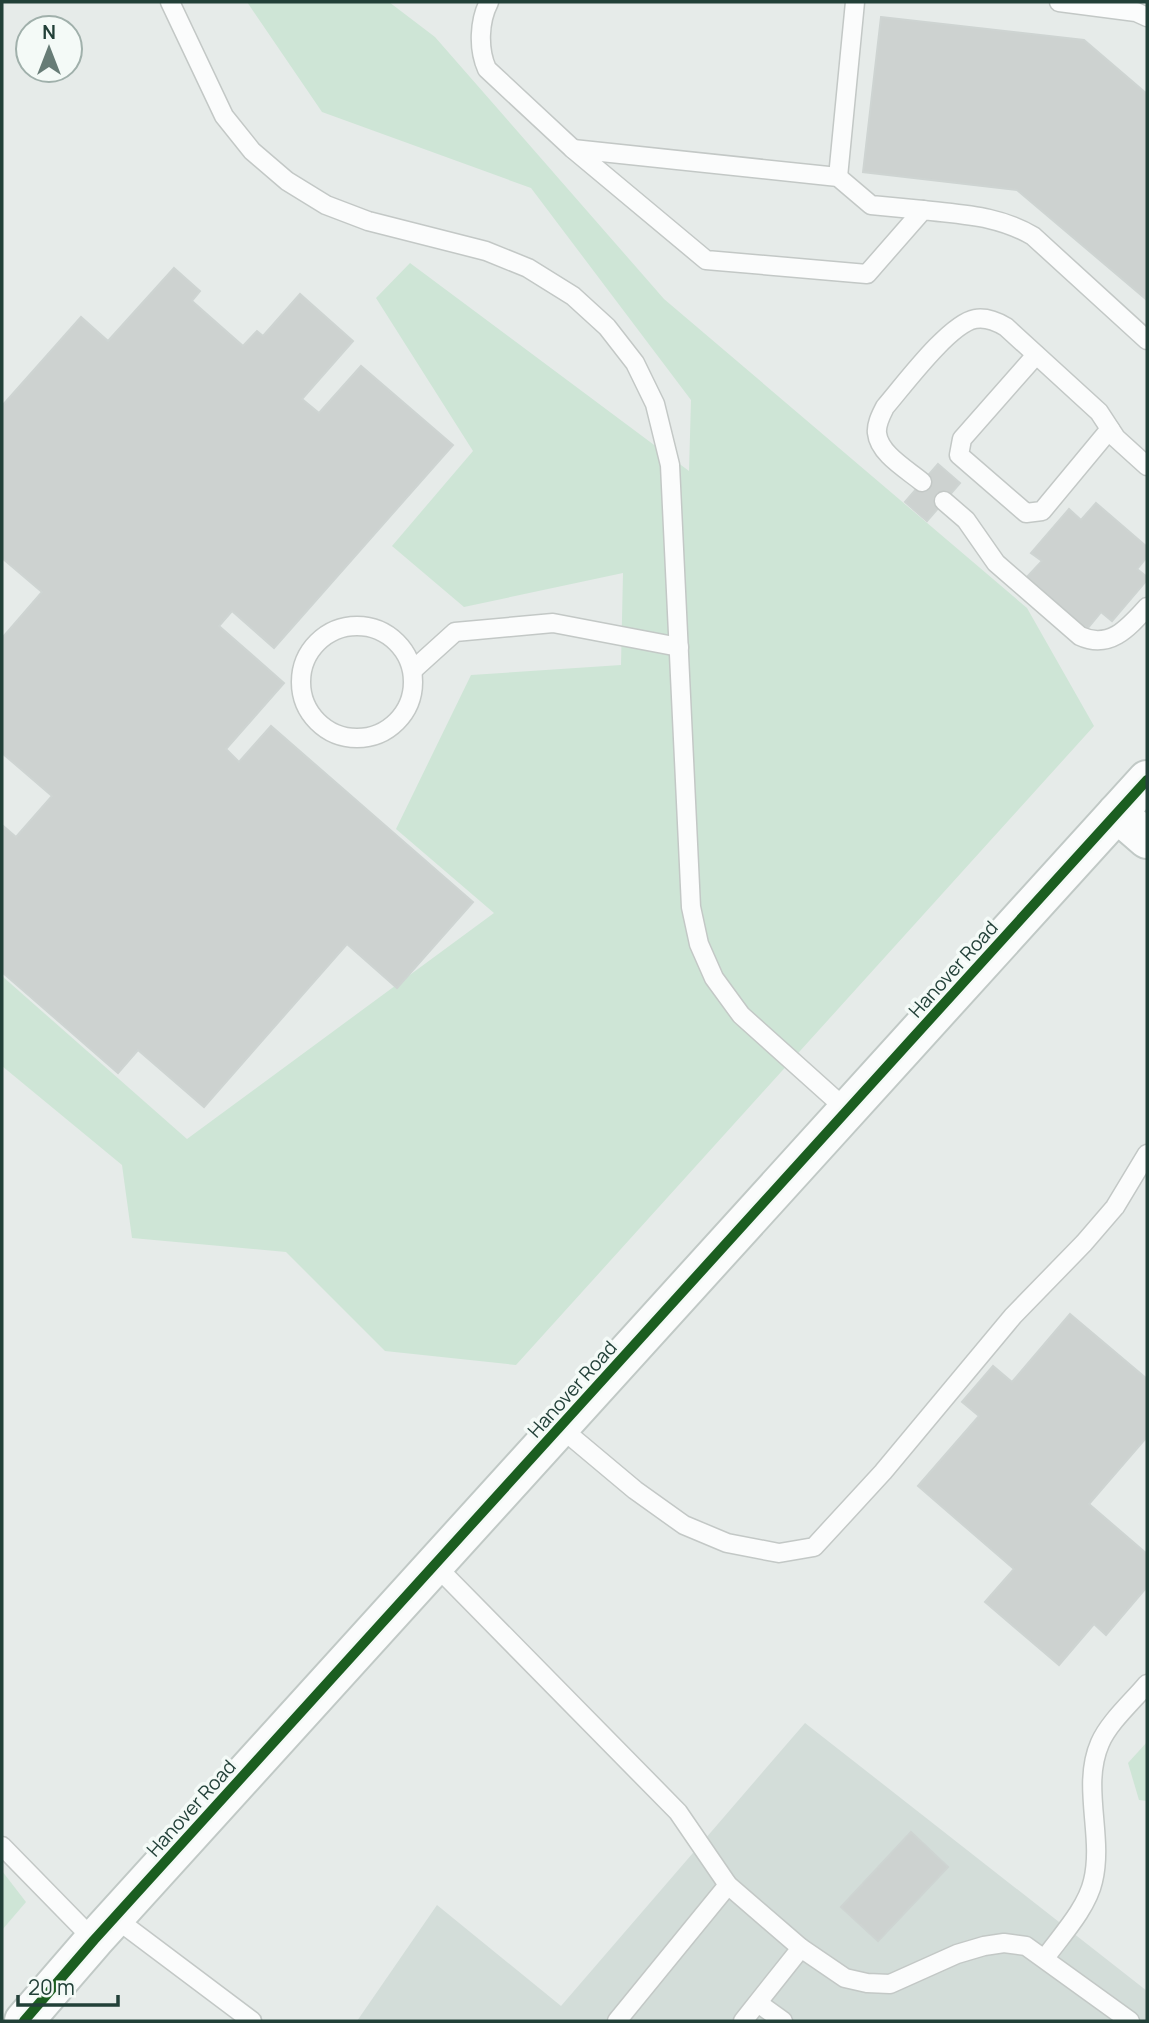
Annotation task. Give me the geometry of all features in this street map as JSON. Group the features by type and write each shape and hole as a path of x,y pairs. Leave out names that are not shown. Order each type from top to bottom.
{"street":[{"name":"Hanover Road","path":"24,2021 104,1929 1147,780"},
{"path":"1117,813 1147,839"}],"lane":[{"path":"170,2 224,116 253,151 287,181 326,205 368,221 486,251 528,268 573,296 607,327 635,363 655,404 670,465 691,906 699,944 714,978 741,1015 848,1111"},
{"path":"489,2 483,14 481,56 486,69 573,149 706,260 867,274 923,210"},
{"path":"838,177 855,2"},
{"path":"1059,2 1136,12 1147,17"},
{"path":"573,149 838,177 871,205 985,217 1017,227 1032,236 1147,340"},
{"path":"922,482 886,451 877,433 878,425 885,407 946,337 972,319 985,318 1006,327 1099,412 1116,438 1147,466"},
{"path":"1036,355 961,439 959,455 1026,513 1042,511 1110,429"},
{"path":"944,501 966,520 996,563 1080,636 1097,641 1117,636 1147,607"},
{"path":"413,670 455,632 541,624 553,623 679,647"},
{"path":"360,625 379,629 395,639 406,653 413,670 412,698 406,711 392,726 373,736 359,738 345,737 328,730 314,718 304,702 300,684 303,665 311,648 342,627 360,625"},
{"path":"561,1427 635,1490 684,1525 727,1543 779,1553 814,1547 883,1472 1013,1316 1115,1207 1147,1154"},
{"path":"435,1565 678,1812 728,1885 801,1948 845,1978 890,1984 957,1954 1004,1943 1026,1946 1130,2021"},
{"path":"1045,1958 1084,1903 1093,1883 1097,1859 1094,1770 1100,1743 1147,1684"},
{"path":"2,1846 104,1929 252,2021"},
{"path":"617,2021 728,1885"},
{"path":"743,2021 801,1948"},
{"path":"758,2003 783,2021"}],"shaded area":[{"path":"805,1723 1147,1991 1147,2021 357,2021 437,1905 561,2006"}],"green space":[{"path":"247,2 389,2 435,37 664,299 1027,608 1094,726 516,1365 385,1351 286,1252 132,1238 122,1165 2,1066 2,976 187,1139 494,913 396,829 471,675 621,665 623,573 464,607 392,546 473,451 376,298 410,263 689,471 691,400 531,188 322,112"},
{"path":"1147,1742 1147,1801 1139,1800 1128,1763"},
{"path":"2,1871 26,1902 2,1930"}],"building":[{"path":"881,17 1084,40 1147,94 1147,300 1017,190 863,172"},
{"path":"174,268 200,291 192,301 243,346 257,331 263,336 300,294 353,341 302,399 319,413 361,366 453,445 274,648 232,611 219,626 284,683 226,749 239,762 271,726 473,902 397,988 347,944 204,1107 138,1050 118,1073 2,972 2,825 16,837 52,796 2,753 2,638 42,592 2,558 2,406 81,317 108,341"},
{"path":"938,464 960,483 927,521 905,502"},
{"path":"1096,503 1147,547 1147,557 1137,569 1147,580 1112,621 1101,612 1087,629 1027,577 1042,561 1031,553 1069,509 1081,520"},
{"path":"1070,1314 1147,1379 1147,1437 1089,1504 1147,1554 1147,1587 1106,1635 1094,1624 1059,1665 985,1602 1014,1569 918,1486 979,1416 962,1402 993,1366 1012,1382"},
{"path":"911,1832 948,1867 878,1941 841,1907"}],"cycle path":[{"path":"24,2021 94,1940 1147,780"}]}
